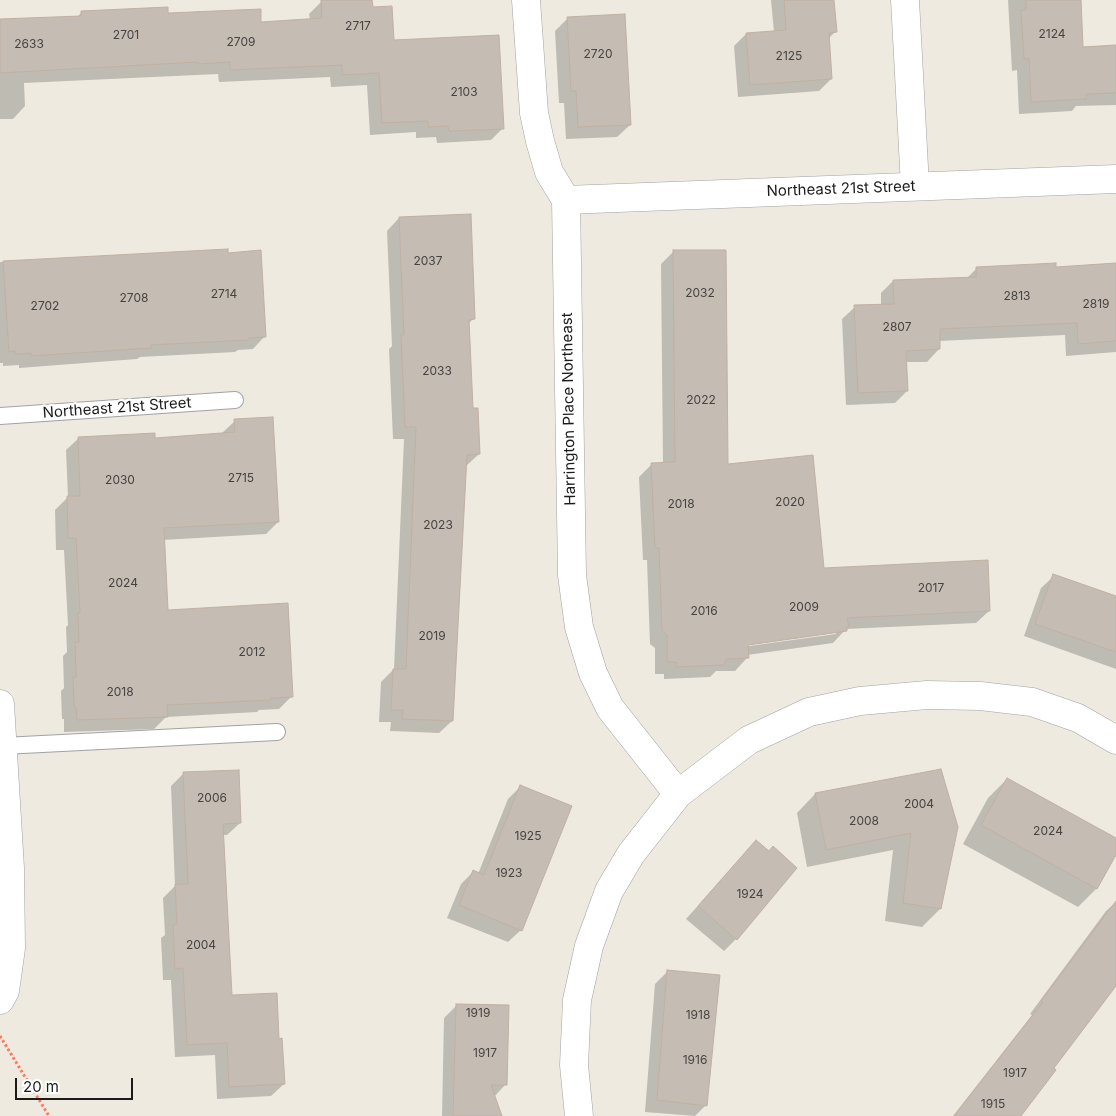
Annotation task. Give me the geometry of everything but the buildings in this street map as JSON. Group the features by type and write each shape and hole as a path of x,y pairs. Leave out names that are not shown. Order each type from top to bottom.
{"street":[{"path":"526,0 534,113 549,172 566,200"},
{"path":"905,0 915,186"},
{"name":"Northeast 21st Street","path":"566,200 1116,179"},
{"name":"Harrington Place Northeast","path":"566,200 572,575 579,627 593,673 610,708 678,794"},
{"path":"579,1116 574,1065 577,1000 589,946 609,891 631,854 678,794 749,740 808,712 860,701 926,694 980,696 1032,702 1078,718 1116,740"},
{"path":"0,704 10,868 11,948 5,990 0,1000"}],"lane":[{"name":"Northeast 21st Street","path":"0,416 235,400"},
{"path":"3,746 277,732"}],"path":[{"path":"0,1036 49,1116"}]}
